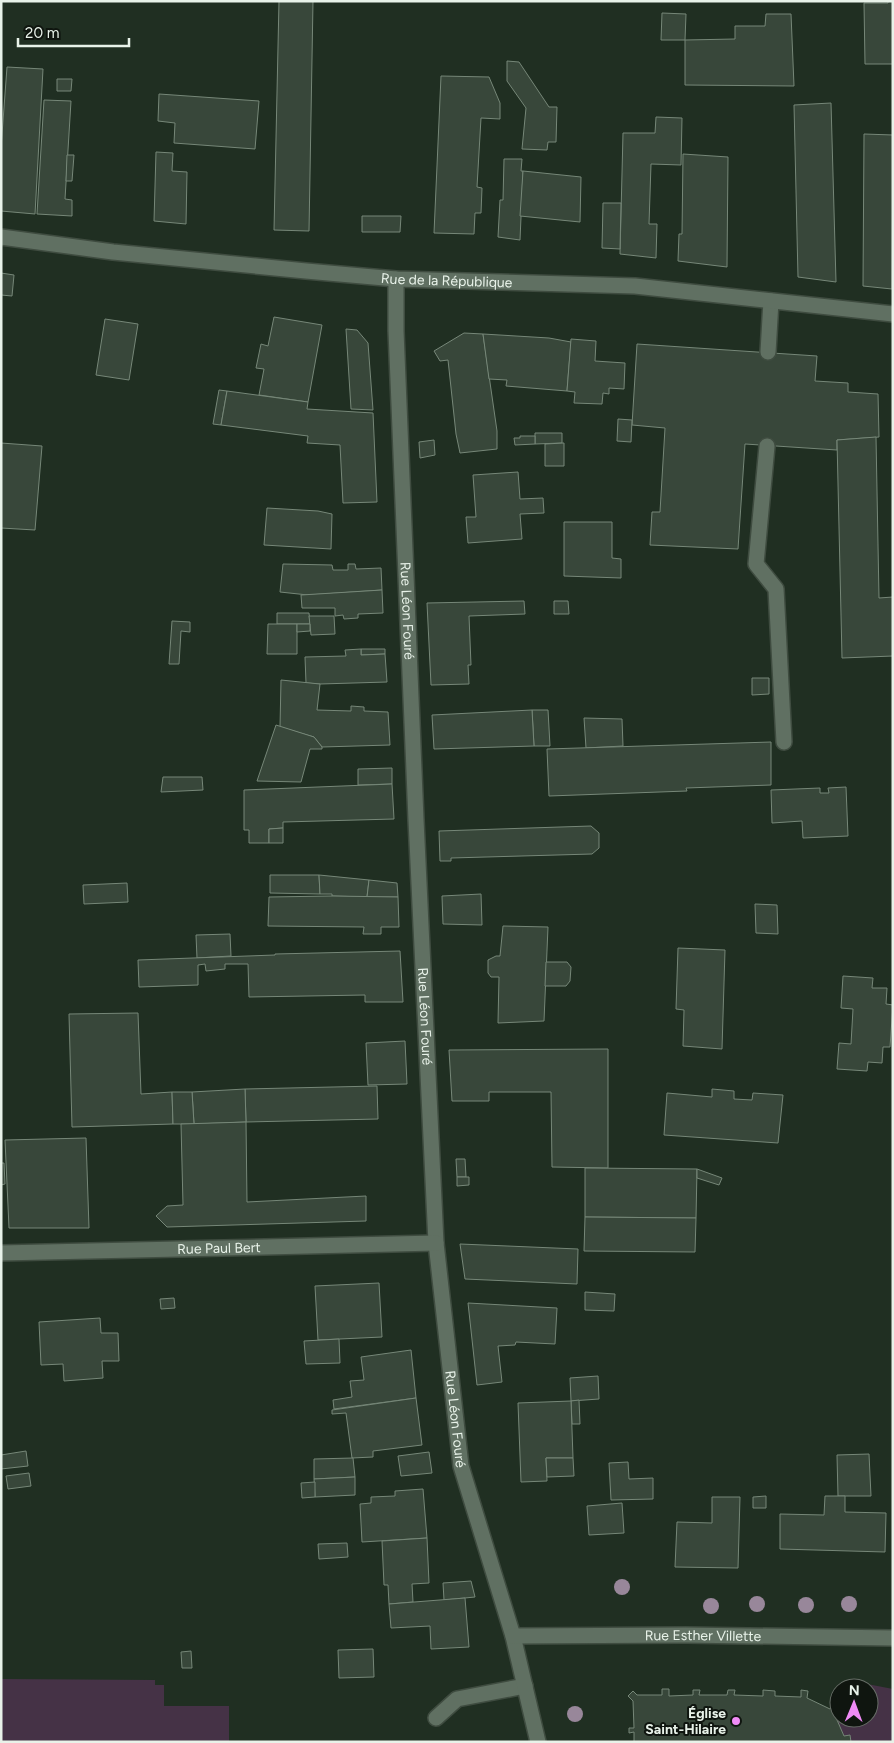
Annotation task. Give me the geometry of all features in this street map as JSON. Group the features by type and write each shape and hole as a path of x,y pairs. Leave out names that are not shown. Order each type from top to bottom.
{"street":[{"name":"Rue de la République","path":"1,237 113,252 396,279 635,286 893,314"},
{"name":"Rue Léon Fouré","path":"396,279 396,332 414,790 436,1243 461,1466 513,1636 538,1742"},
{"path":"768,352 771,301"},
{"path":"767,446 756,564 776,589 784,742"},
{"name":"Rue Paul Bert","path":"1,1253 436,1243"},
{"name":"Rue Esther Villette","path":"513,1636 686,1635 893,1638"},
{"path":"436,1718 457,1699 525,1686"}],"shaded area":[{"path":"1,1679 155,1680 155,1685 164,1685 164,1706 229,1706 229,1742 1,1742"},
{"path":"879,1686 893,1689 893,1742 851,1742 844,1736 841,1728 879,1728"}],"building":[{"path":"279,1 313,1 309,231 274,230"},
{"path":"888,1 893,1 893,64 865,64 864,3 888,3"},
{"path":"662,13 686,14 685,40 661,40"},
{"path":"766,14 791,14 794,86 685,85 685,40 735,39 735,26 765,26"},
{"path":"507,61 519,62 549,107 557,107 556,142 548,142 547,150 522,149 526,108 507,81"},
{"path":"7,67 43,69 35,214 1,211 1,148"},
{"path":"441,76 489,77 500,103 500,119 481,118 477,187 482,188 481,213 475,213 474,234 434,233"},
{"path":"57,79 72,79 71,91 57,91"},
{"path":"159,94 259,101 255,149 174,143 175,123 158,121"},
{"path":"44,100 71,101 65,199 72,200 72,216 37,214"},
{"path":"831,103 836,282 798,277 794,105"},
{"path":"656,117 682,118 681,165 651,164 649,224 657,224 656,258 620,254 623,133 655,133"},
{"path":"864,134 893,135 892,289 863,286"},
{"path":"156,152 173,153 172,171 187,172 186,224 154,221"},
{"path":"683,154 728,157 727,267 678,261 679,234 682,234"},
{"path":"67,155 74,155 72,181 66,181"},
{"path":"504,159 522,159 520,240 498,237 500,200 503,200"},
{"path":"523,171 581,177 580,222 520,216"},
{"path":"603,203 621,203 620,249 602,248"},
{"path":"362,216 401,216 400,232 362,232"},
{"path":"1,273 14,275 12,296 1,295"},
{"path":"274,317 322,325 308,402 259,395 264,369 256,368 261,344 268,346"},
{"path":"105,319 138,324 129,380 96,375"},
{"path":"346,329 357,330 368,343 373,410 351,409"},
{"path":"464,333 483,334 497,431 497,449 460,453 456,434 448,360 440,361 434,351"},
{"path":"483,334 549,338 571,342 567,391 506,386 507,380 489,379"},
{"path":"571,339 596,341 595,361 625,363 624,389 609,388 609,394 603,393 602,404 574,403 575,392 567,391"},
{"path":"637,344 817,356 815,381 848,383 848,392 878,394 879,437 837,440 837,450 745,444 738,549 650,545 652,512 660,512 665,428 632,425"},
{"path":"219,390 227,391 221,425 213,424"},
{"path":"227,391 308,402 307,409 373,413 377,502 343,503 340,445 307,443 308,436 221,425"},
{"path":"618,419 632,420 631,442 617,441"},
{"path":"535,433 562,433 562,443 535,444"},
{"path":"520,436 535,436 535,444 515,445 514,438 520,438"},
{"path":"876,437 879,598 893,597 893,656 842,658 837,440"},
{"path":"434,440 435,455 420,458 419,442"},
{"path":"1,443 42,446 35,530 1,528"},
{"path":"564,443 564,466 545,466 545,444"},
{"path":"518,472 520,499 543,498 544,513 520,514 522,539 468,543 466,517 476,517 473,475"},
{"path":"267,508 318,511 332,514 331,549 264,545"},
{"path":"564,522 612,522 612,558 621,559 621,578 564,576"},
{"path":"283,564 332,565 333,570 348,570 348,564 355,564 356,569 381,568 382,590 308,595 280,592"},
{"path":"382,590 383,613 358,614 358,618 344,619 343,615 335,616 335,608 302,608 301,595"},
{"path":"524,601 525,614 469,616 471,665 468,665 469,684 431,685 427,603"},
{"path":"554,601 568,601 569,614 554,614"},
{"path":"277,613 309,613 310,624 277,624"},
{"path":"309,616 334,616 335,634 311,635"},
{"path":"172,621 190,622 190,632 181,631 179,664 169,664"},
{"path":"268,624 297,624 297,654 267,654"},
{"path":"297,624 310,624 310,631 297,632"},
{"path":"361,649 385,649 385,654 361,655"},
{"path":"361,649 361,655 385,654 387,682 306,683 305,657 346,656 345,650"},
{"path":"752,678 769,678 769,694 752,695"},
{"path":"281,680 320,684 317,710 351,711 351,706 364,707 364,711 388,712 390,745 322,747 314,737 280,727"},
{"path":"532,710 548,710 550,746 534,746"},
{"path":"532,710 534,746 434,749 432,715"},
{"path":"584,718 622,719 623,746 586,748"},
{"path":"276,725 314,737 322,747 322,749 310,749 301,782 257,781"},
{"path":"771,742 771,785 686,788 687,791 549,796 547,749"},
{"path":"392,768 392,784 358,785 358,769"},
{"path":"163,777 202,777 203,790 161,792"},
{"path":"392,784 394,819 283,822 283,828 269,829 269,843 249,843 249,830 244,830 244,790"},
{"path":"846,787 848,836 803,838 802,821 772,823 771,790 820,788 820,793 829,793 828,788"},
{"path":"591,826 599,833 599,848 592,854 451,858 451,861 440,861 439,831"},
{"path":"283,828 283,843 269,843 269,829"},
{"path":"270,875 319,875 320,894 270,893"},
{"path":"319,875 369,880 367,897 320,894"},
{"path":"369,880 397,883 398,897 367,897"},
{"path":"127,883 128,902 84,904 83,885"},
{"path":"481,894 482,925 443,924 442,896"},
{"path":"269,897 398,897 399,927 381,927 381,934 363,934 364,927 268,926"},
{"path":"755,904 777,905 778,934 756,933"},
{"path":"503,926 548,927 544,1021 498,1023 499,977 491,977 488,973 488,960 500,956"},
{"path":"230,934 231,956 197,958 196,935"},
{"path":"678,948 725,950 722,1049 683,1046 684,1010 676,1009"},
{"path":"400,951 403,1002 365,1002 365,995 249,997 248,964 225,964 225,969 206,971 205,964 198,965 198,985 139,987 138,960"},
{"path":"546,962 567,962 571,967 570,981 566,986 545,986"},
{"path":"843,976 873,978 872,988 887,988 886,1004 893,1005 890,1047 883,1047 882,1063 868,1062 867,1071 837,1069 839,1043 851,1044 853,1009 841,1008"},
{"path":"138,1013 141,1094 172,1092 173,1124 72,1127 69,1014"},
{"path":"405,1041 407,1084 368,1085 366,1043"},
{"path":"608,1049 608,1168 552,1167 551,1092 489,1092 489,1101 452,1101 449,1050"},
{"path":"377,1086 378,1119 246,1122 245,1089"},
{"path":"245,1089 246,1122 194,1124 192,1092"},
{"path":"712,1089 734,1091 734,1099 752,1100 753,1093 783,1095 778,1143 664,1135 667,1093 712,1097"},
{"path":"172,1092 192,1092 194,1124 173,1124"},
{"path":"246,1122 247,1202 366,1196 366,1221 167,1227 156,1216 167,1206 183,1205 181,1124"},
{"path":"86,1138 89,1228 9,1228 5,1140"},
{"path":"456,1159 465,1159 466,1177 457,1177"},
{"path":"1,1163 4,1163 5,1184 1,1185"},
{"path":"585,1168 697,1169 696,1218 585,1217"},
{"path":"697,1169 722,1178 719,1185 697,1178"},
{"path":"457,1177 469,1177 469,1185 457,1186"},
{"path":"585,1217 696,1218 695,1252 584,1251"},
{"path":"460,1244 578,1249 577,1284 465,1279"},
{"path":"379,1283 382,1337 318,1340 315,1286"},
{"path":"585,1292 615,1294 614,1311 585,1310"},
{"path":"174,1298 175,1308 161,1309 160,1299"},
{"path":"468,1303 557,1308 555,1344 516,1342 515,1345 498,1346 502,1382 477,1385"},
{"path":"100,1318 101,1333 118,1333 119,1361 102,1361 103,1378 64,1381 63,1364 41,1365 39,1322"},
{"path":"339,1339 340,1363 306,1364 304,1341"},
{"path":"411,1350 416,1398 334,1409 333,1400 352,1397 350,1381 364,1380 361,1357"},
{"path":"598,1376 599,1399 571,1401 570,1378"},
{"path":"416,1398 422,1445 373,1451 373,1457 352,1458 346,1413 332,1414 332,1410"},
{"path":"579,1400 580,1424 572,1424 571,1401"},
{"path":"571,1401 573,1458 546,1458 547,1481 521,1482 518,1403"},
{"path":"26,1451 28,1466 1,1469 1,1455"},
{"path":"429,1452 432,1473 401,1476 398,1456"},
{"path":"869,1454 871,1496 838,1496 837,1455"},
{"path":"353,1458 355,1477 314,1479 314,1459"},
{"path":"546,1458 573,1458 574,1476 547,1477"},
{"path":"628,1462 629,1479 653,1478 653,1499 611,1500 609,1463"},
{"path":"29,1473 31,1486 8,1489 6,1476"},
{"path":"355,1477 355,1495 315,1497 314,1479"},
{"path":"315,1482 315,1497 302,1498 301,1483"},
{"path":"423,1489 427,1538 362,1542 360,1504 371,1503 371,1497 395,1496 395,1491"},
{"path":"766,1496 766,1508 753,1508 753,1497"},
{"path":"825,1496 845,1496 845,1512 886,1513 885,1552 780,1549 780,1514 824,1515"},
{"path":"712,1497 740,1497 738,1568 675,1567 677,1522 712,1523"},
{"path":"622,1503 624,1533 589,1535 587,1506"},
{"path":"427,1538 429,1583 412,1584 413,1602 389,1604 388,1585 384,1585 382,1541"},
{"path":"347,1543 348,1557 319,1559 318,1544"},
{"path":"471,1581 475,1597 444,1600 443,1583"},
{"path":"465,1598 469,1647 431,1649 430,1626 391,1628 389,1604"},
{"path":"373,1649 374,1677 339,1678 338,1650"},
{"path":"191,1651 192,1668 182,1668 181,1652"},
{"name":"Église Saint-Hilaire","path":"662,1689 669,1689 669,1696 693,1695 693,1690 700,1690 699,1695 727,1695 728,1690 735,1690 734,1695 763,1696 763,1690 775,1691 775,1696 801,1697 801,1690 808,1691 807,1698 829,1709 829,1728 841,1728 844,1736 850,1735 851,1742 634,1742 634,1732 629,1733 629,1728 634,1728 633,1701 628,1696 633,1691 637,1695 662,1695"}],"place":[{"name":"Église Saint-Hilaire","path":"736,1721"}]}
